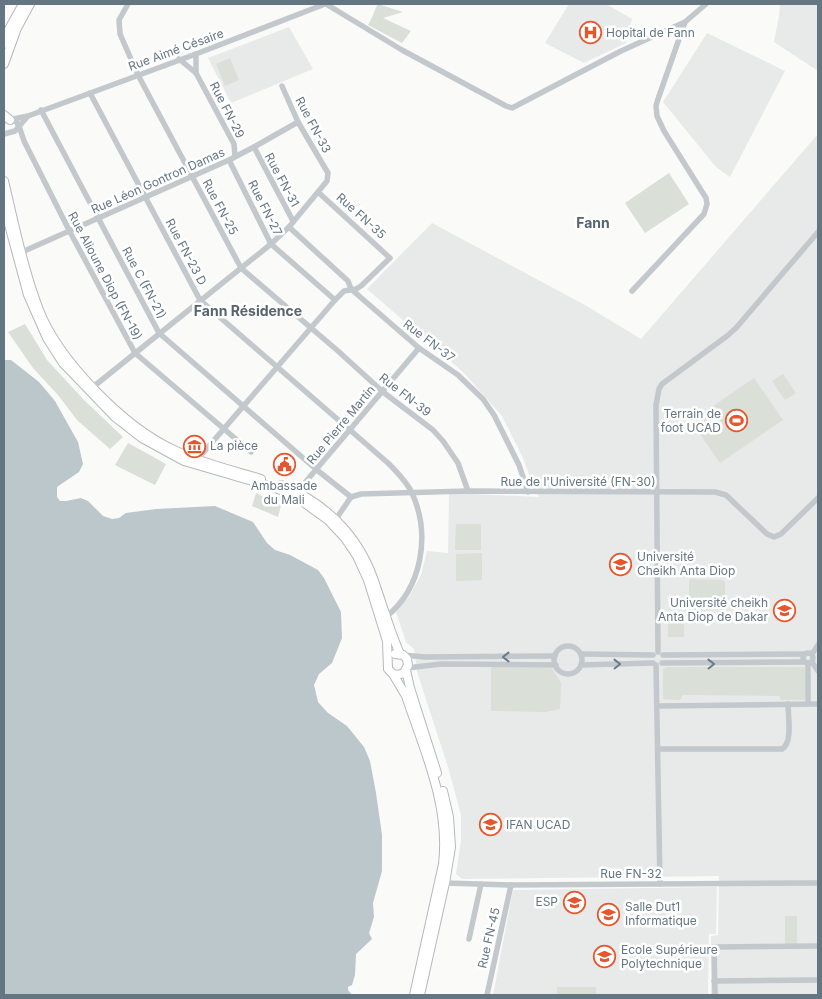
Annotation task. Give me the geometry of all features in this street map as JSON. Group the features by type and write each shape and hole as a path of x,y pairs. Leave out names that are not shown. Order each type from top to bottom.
{"highway":[{"path":"4,44 8,31 23,4"},
{"path":"4,64 17,28 30,4"},
{"path":"4,181 39,310 66,357 93,387 122,416 172,450 199,461 268,481 297,492 336,519 357,546 367,564 401,654 408,662 407,669 410,688 438,774 449,817 451,847 445,883 420,995"},
{"path":"4,206 34,312 46,338 63,363 114,417 155,447 196,466 286,493 309,505 328,520 345,538 363,568 388,641 388,669 406,696 437,787 444,828 443,864 414,995"},
{"path":"388,660 392,655 401,654"},
{"path":"393,674 400,674 407,669"}],"street":[{"name":"Rue FN-25","path":"128,4 120,20 119,28 138,74 241,268 311,328"},
{"name":"Rue Aimé Césaire","path":"31,115 325,4"},
{"path":"325,4 447,75 512,108 623,50 685,22 706,4"},
{"path":"632,291 706,210 706,198 656,116 658,99 685,22"},
{"path":"196,54 196,73"},
{"path":"179,60 196,73"},
{"name":"Rue FN-29","path":"196,73 234,144 235,156"},
{"name":"Rue FN-33","path":"282,86 298,122 328,173 327,181 318,192"},
{"name":"Rue FN-23 D","path":"90,92 200,300 388,463 412,493 421,522 421,555 409,590 398,606 386,617"},
{"name":"Rue C (FN-21)","path":"41,110 159,333 317,470"},
{"path":"8,119 31,115"},
{"path":"4,134 15,131 31,115"},
{"name":"Rue Alioune Diop (FN-19)","path":"8,119 19,126 24,141 70,232 135,353 251,452"},
{"name":"Rue Léon Gontron Damas","path":"22,252 228,160 298,122"},
{"name":"Rue FN-31","path":"254,147 291,224"},
{"name":"Rue FN-27","path":"228,160 271,244 335,300"},
{"path":"93,387 271,244 318,192"},
{"name":"Rue FN-35","path":"318,192 390,256 361,286 351,289"},
{"name":"Rue FN-37","path":"291,224 348,281 351,289 419,348 458,375 482,399 494,415 519,465 528,492"},
{"path":"657,664 664,660 658,654 656,405 659,389 662,384 736,328 818,232"},
{"path":"203,453 335,300 344,291 351,289"},
{"name":"Rue FN-39","path":"311,328 383,392 433,430 443,441 458,464 468,491"},
{"name":"Rue Pierre Martin","path":"297,492 419,348"},
{"path":"317,470 351,497 336,519"},
{"name":"Rue de l'Université (FN-30)","path":"351,497 361,494 468,491 720,492 726,495 770,536 774,537 781,534 818,498"},
{"path":"582,665 582,654 577,648 566,646 559,650 555,656 556,666 560,671 567,674 574,672 582,665 808,662 813,658 812,654 818,645"},
{"path":"401,654 425,657 555,656"},
{"path":"582,654 812,654"},
{"path":"657,664 651,659 658,654"},
{"path":"805,654 802,658 818,671"},
{"path":"808,662 808,704"},
{"path":"407,669 441,664 556,666"},
{"path":"657,664 660,884"},
{"path":"658,749 782,749 787,746 788,739 788,704"},
{"path":"657,706 818,704"},
{"name":"Rue FN-32","path":"445,883 818,884"},
{"path":"469,939 481,884"},
{"name":"Rue FN-45","path":"487,995 511,884"},
{"path":"714,995 714,947 818,946"},
{"path":"714,981 818,980"}],"shaded area":[{"path":"378,4 403,12 383,18 411,31 402,43 368,25"},
{"name":"Hopital de Fann","path":"569,4 606,4 632,19 626,43 584,63 545,43"},
{"path":"780,4 818,4 818,71 774,42"},
{"path":"289,27 313,69 231,103 208,58"},
{"path":"707,33 785,71 730,177 716,167 663,102"},
{"path":"230,58 239,80 225,86 216,64"},
{"name":"Université Cheikh Anta Diop","path":"818,134 818,995 711,995 711,936 718,935 719,876 462,879 456,874 461,841 461,815 448,767 417,672 414,649 406,642 396,612 410,595 421,575 427,551 448,553 449,493 539,497 523,458 502,416 464,373 367,289 432,223 585,305 641,339"},
{"path":"669,173 689,204 645,233 625,203"},
{"path":"25,324 47,360 84,400 123,437 110,449 77,420 58,395 33,368 8,332"},
{"path":"4,360 11,360 39,382 55,401 78,442 83,464 79,472 57,487 57,497 60,501 81,498 88,501 103,516 112,519 119,518 126,513 156,509 215,506 253,522 267,543 275,550 290,555 318,570 324,578 341,612 342,638 332,663 319,674 314,685 318,702 328,713 347,726 364,747 370,761 382,835 382,871 373,903 374,917 369,933 372,939 356,954 355,975 352,985 348,987 352,995 4,995"},
{"path":"783,374 796,393 785,400 772,381"},
{"name":"Terrain de foot UCAD","path":"754,378 783,420 720,463 691,421"},
{"path":"128,443 166,464 155,485 115,465"},
{"path":"256,493 281,505 278,517 252,506"},
{"path":"456,524 481,524 481,550 455,550"},
{"path":"482,553 482,580 456,581 456,554"},
{"path":"690,579 722,580 725,582 725,610 689,610"},
{"path":"668,621 684,621 684,637 668,637"},
{"path":"491,667 552,668 561,683 560,709 546,712 491,711"},
{"path":"667,667 805,667 805,700 781,700 779,696 683,695 680,700 663,699 663,669"},
{"name":"Ecole Supérieure Polytechnique","path":"717,887 716,934 709,934 708,995 493,995 513,890"},
{"path":"785,916 797,916 797,944 785,944"},
{"path":"557,987 596,987 596,995 557,995"}],"place":[{"name":"Hopital de Fann","path":"590,33"},
{"name":"Terrain de foot UCAD","path":"737,421"},
{"name":"La pièce","path":"194,446"},
{"name":"Ambassade du Mali","path":"284,465"},
{"name":"Université Cheikh Anta Diop","path":"621,564"},
{"name":"Université cheikh Anta Diop de Dakar","path":"784,610"},
{"name":"IFAN UCAD","path":"490,825"},
{"name":"ESP","path":"574,902"},
{"name":"Salle Dut1 Informatique","path":"609,914"},
{"name":"Ecole Supérieure Polytechnique","path":"605,957"}],"district":[{"name":"Fann","path":"593,223"},
{"name":"Fann Résidence","path":"248,311"}]}
